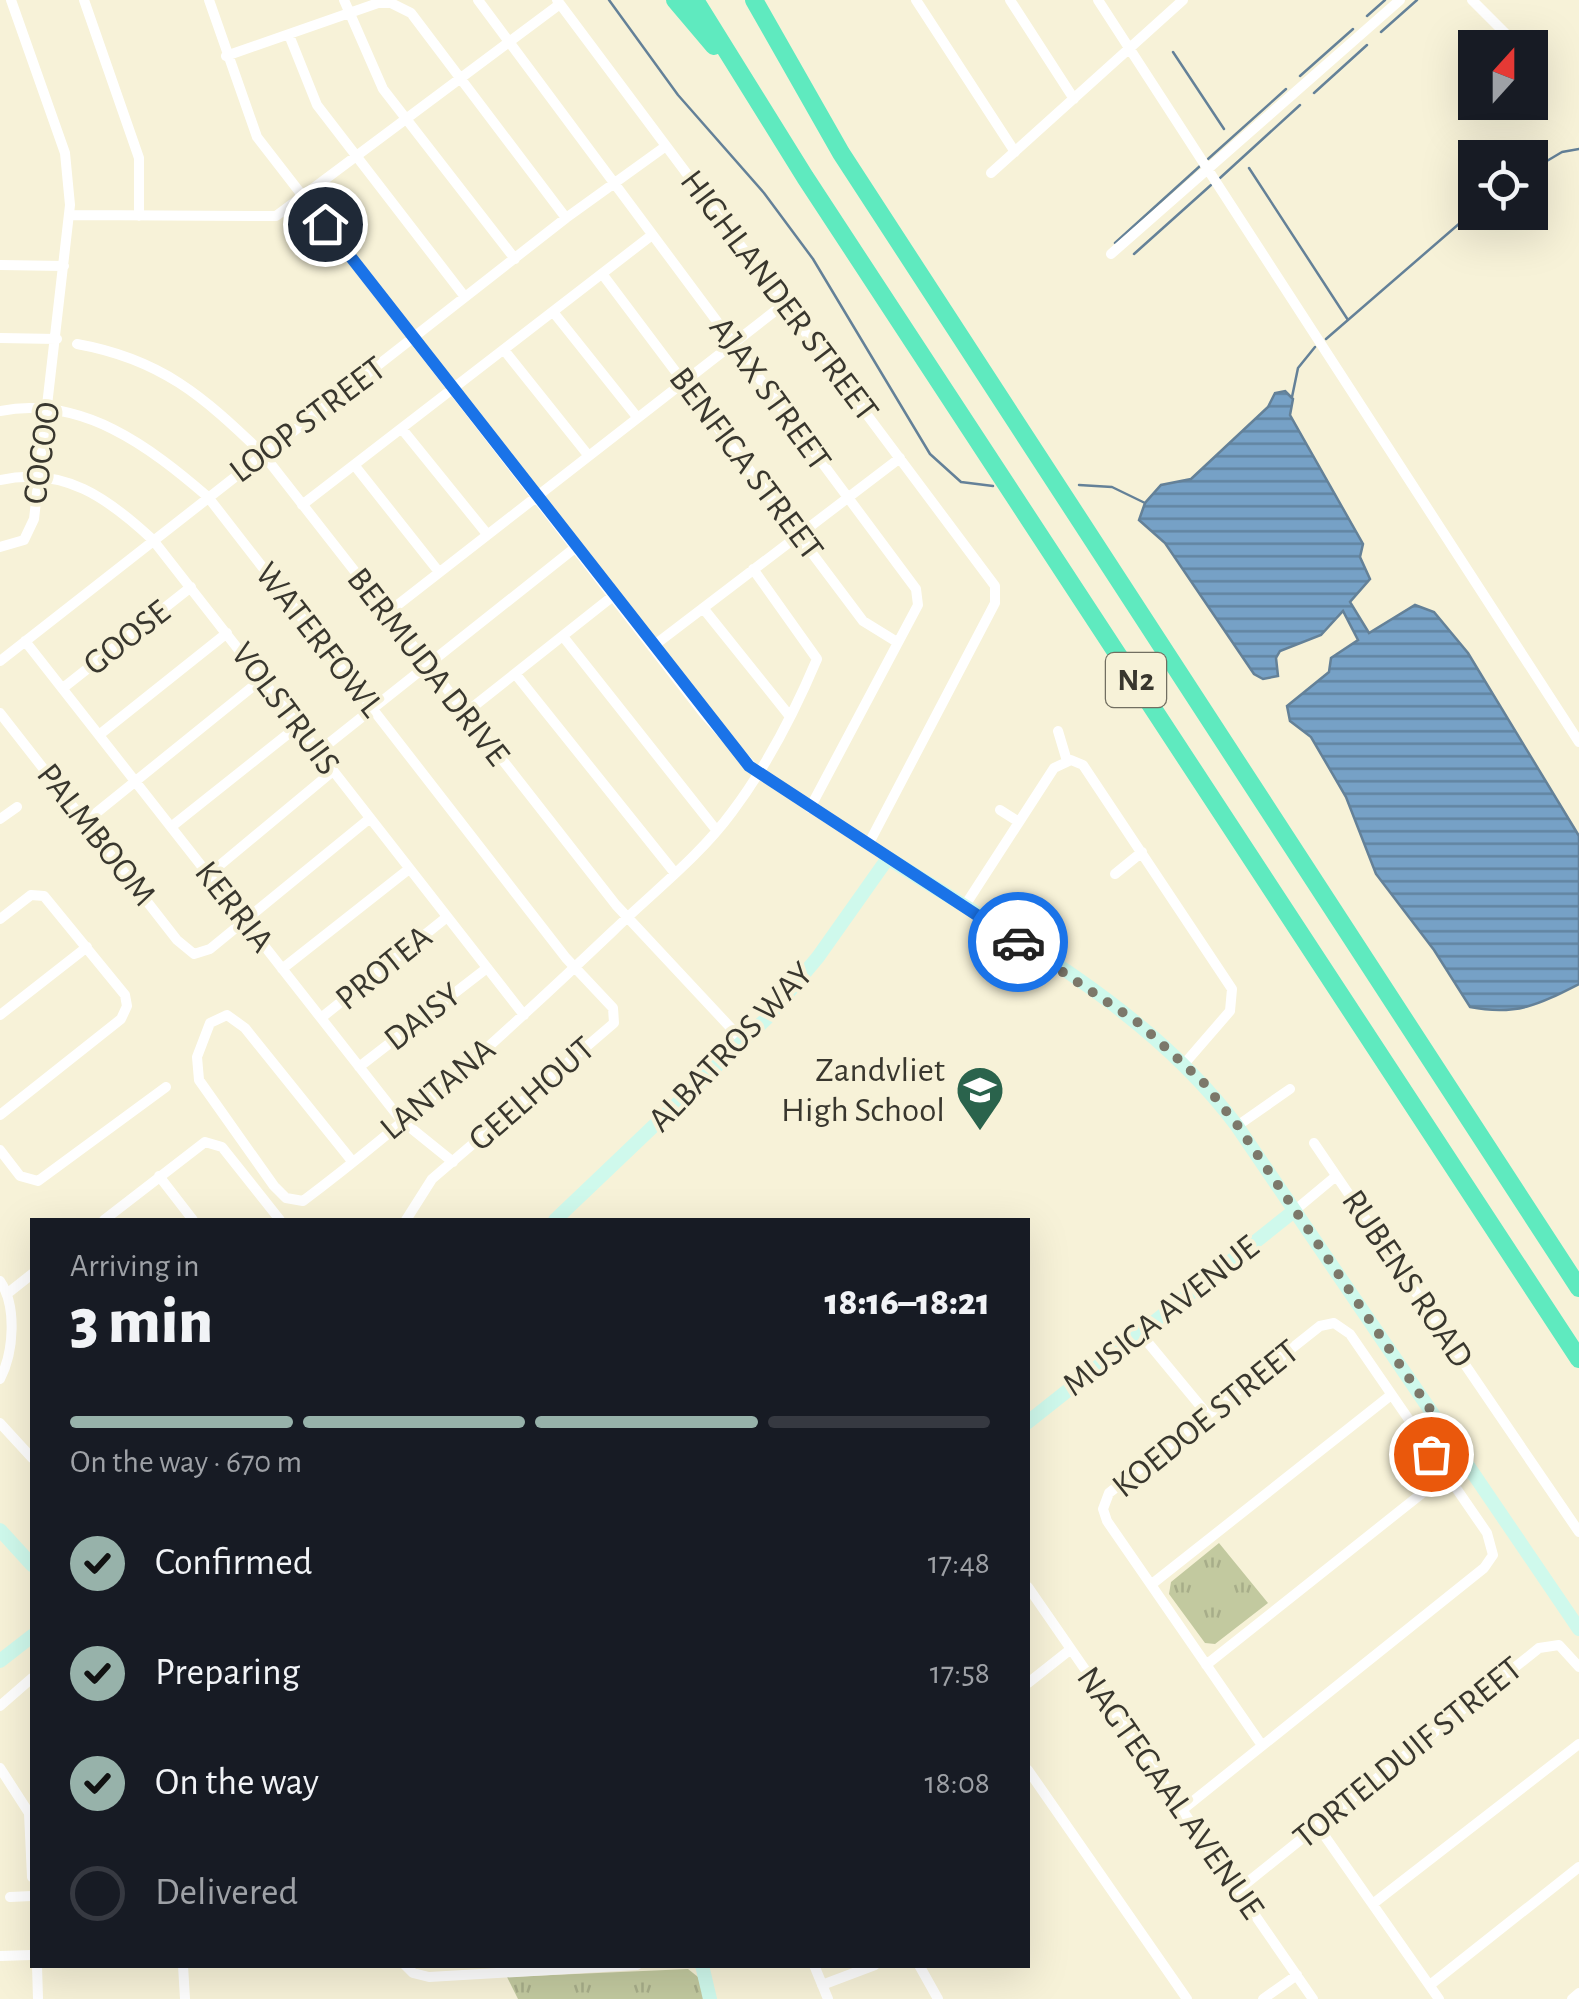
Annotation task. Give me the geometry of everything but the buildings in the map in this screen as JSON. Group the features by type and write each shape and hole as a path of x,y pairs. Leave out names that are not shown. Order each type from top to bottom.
{"highway":[{"path":"675,0 756,96"},
{"name":"N2","path":"695,0 1579,1359"},
{"name":"N2","path":"745,0 1579,1288"},
{"path":"754,0 825,121"}],"street":[{"name":"COCOO","path":"0,547 24,540 30,531 40,476 70,215 65,153 13,0"},
{"path":"84,0 139,158 139,216"},
{"path":"208,0 258,137 652,648 758,773 1123,1011 1185,1063 1238,1126 1579,1629"},
{"name":"AJAX STREET","path":"478,0 916,588 918,605 810,808"},
{"path":"916,0 1015,152"},
{"path":"1010,0 1074,98"},
{"path":"1098,0 1579,742"},
{"path":"991,173 1183,0"},
{"path":"1111,254 1400,0"},
{"path":"1472,0 1502,30"},
{"path":"226,56 290,35 346,6 378,2 401,7 462,78 566,218"},
{"path":"70,215 262,218 290,209 558,2"},
{"name":"HIGHLANDER STREET","path":"558,2 900,458 997,594 868,845"},
{"path":"346,6 383,89 515,259"},
{"path":"290,35 318,105 465,297"},
{"name":"LOOP STREET","path":"0,661 566,218 666,146"},
{"path":"302,505 652,236"},
{"path":"0,264 64,266"},
{"name":"BENFICA STREET","path":"603,274 863,622 897,642"},
{"path":"386,614 784,304"},
{"path":"554,313 637,418"},
{"path":"0,338 57,339"},
{"name":"BERMUDA DRIVE","path":"77,344 132,356 172,376 198,392 263,454 425,666 626,918 744,1042"},
{"path":"504,350 588,455"},
{"name":"WATERFOWL","path":"0,411 48,410 100,422 137,441 208,496 574,968"},
{"path":"402,429 487,534"},
{"path":"652,648 900,458"},
{"path":"355,466 439,572"},
{"name":"VOLSTRUIS","path":"0,480 40,476 71,481 103,498 153,540 524,1016"},
{"path":"318,752 576,547"},
{"name":"LANTANA","path":"352,1161 244,1028 220,1015 210,1023 198,1057 200,1080 274,1186 296,1202 303,1202 352,1161 401,1120 524,1016 716,831 758,773 812,671 816,652 753,569"},
{"name":"GOOSE","path":"63,688 191,587"},
{"path":"464,714 565,638 613,596"},
{"path":"703,608 788,714"},
{"path":"99,735 227,633"},
{"path":"565,638 716,831"},
{"name":"KERRIA","path":"26,641 401,1120 453,1162"},
{"path":"516,676 674,872"},
{"path":"85,822 262,679"},
{"name":"PALMBOOM","path":"0,712 177,940 194,954 210,950 244,921"},
{"path":"171,827 298,726"},
{"path":"1058,731 1067,760 1087,770 1235,1000 1226,1017 1185,1063"},
{"path":"964,907 1054,768 1067,760"},
{"path":"208,874 332,771"},
{"path":"0,819 16,807"},
{"path":"1000,810 1019,822"},
{"path":"244,921 369,819"},
{"path":"1115,874 1142,852"},
{"name":"ALBATROS WAY","path":"557,1218 744,1042 805,974 888,858"},
{"path":"282,969 409,870"},
{"path":"0,919 30,894 40,894 126,998 124,1016 0,1116"},
{"name":"PROTEA","path":"321,1018 447,917"},
{"path":"0,1015 86,947"},
{"name":"DAISY","path":"359,1067 487,968"},
{"name":"GEELHOUT","path":"407,1218 421,1192 614,1023 613,1008 574,968"},
{"path":"25,1180 42,1178 132,1108 166,1087"},
{"path":"1238,1126 1290,1089"},
{"path":"124,1098 132,1108"},
{"name":"RUBENS ROAD","path":"1314,1143 1579,1532"},
{"path":"107,1218 196,1145 218,1144 278,1218"},
{"path":"0,1150 25,1180 23,1193"},
{"path":"160,1176 192,1218"},
{"name":"RUBENS ROAD","path":"1294,1211 1336,1176"},
{"name":"MUSICA AVENUE","path":"1030,1420 1294,1211"},
{"path":"8,1293 30,1276"},
{"path":"0,1281 8,1293 9,1344 0,1379"},
{"name":"KOEDOE STREET","path":"1182,1810 1488,1564 1493,1551 1491,1539 1340,1325 1327,1324 1207,1414 1110,1493 1104,1503 1107,1521 1261,1744"},
{"path":"1140,1333 1207,1414"},
{"path":"1152,1584 1391,1395"},
{"path":"1418,1434 1436,1418"},
{"path":"0,1423 30,1454"},
{"path":"1206,1665 1444,1475"},
{"path":"0,1530 30,1563"},
{"name":"NAGTEGAAL AVENUE","path":"1030,1589 1313,1999"},
{"path":"0,1660 30,1638"},
{"name":"TORTELDUIF STREET","path":"1238,1890 1539,1648 1559,1645 1579,1667"},
{"path":"1030,1680 1071,1649"},
{"path":"0,1706 30,1680"},
{"path":"1374,1903 1579,1744"},
{"path":"0,1768 26,1806 30,1827"},
{"path":"1030,1773 1187,1999"},
{"path":"1317,1825 1439,1999"},
{"path":"1430,1985 1579,1867"},
{"path":"10,1898 30,1896"},
{"path":"0,1956 30,1955"},
{"path":"37,1968 38,1999"},
{"path":"183,1968 185,1999"},
{"path":"408,1968 413,1974 429,1977 585,1968"},
{"path":"703,1968 710,1999"},
{"path":"815,1968 828,1999"},
{"path":"822,1985 866,1968"},
{"path":"921,1968 938,1999"},
{"path":"1263,1999 1297,1975"},
{"path":"1572,1999 1579,1993"}],"green space":[{"path":"1219,1543 1268,1603 1215,1644 1205,1643 1169,1594 1171,1582"},
{"path":"688,1969 698,1977 705,1999 518,1999 507,1977"}],"water":[{"path":"1285,391 1293,399 1290,415 1363,544 1360,557 1370,579 1350,602 1369,633 1415,605 1434,612 1468,653 1579,836 1579,984 1551,998 1514,1009 1470,1007 1434,950 1376,874 1346,797 1311,737 1290,721 1287,706 1329,672 1331,658 1358,640 1343,611 1321,635 1280,651 1276,658 1278,676 1263,679 1254,674 1165,543 1139,520 1145,503 1161,485 1191,479 1268,407 1275,393"}],"waterway":[{"path":"609,0 678,95 764,193 813,259 930,454 961,482 993,486"},
{"path":"1367,16 1385,0"},
{"path":"1381,32 1417,0"},
{"path":"1300,76 1353,29"},
{"path":"1314,93 1367,45"},
{"path":"1173,52 1224,129"},
{"path":"1208,159 1286,89"},
{"path":"1220,178 1300,105"},
{"path":"1548,160 1562,152 1579,149"},
{"path":"1115,243 1200,166"},
{"path":"1249,168 1348,320"},
{"path":"1134,254 1211,185"},
{"path":"1326,339 1458,225"},
{"path":"1292,397 1298,368 1315,347"},
{"path":"1079,485 1112,487 1145,503"}],"way so far":[{"path":"1018,942 1140,1024 1185,1063 1218,1100 1436,1418 1418,1434 1431,1454"}],"place":[{"name":"Zandvliet High School","path":"980,1132"}],"route":[{"path":"325,224 652,648 749,766 1018,942"}]}
